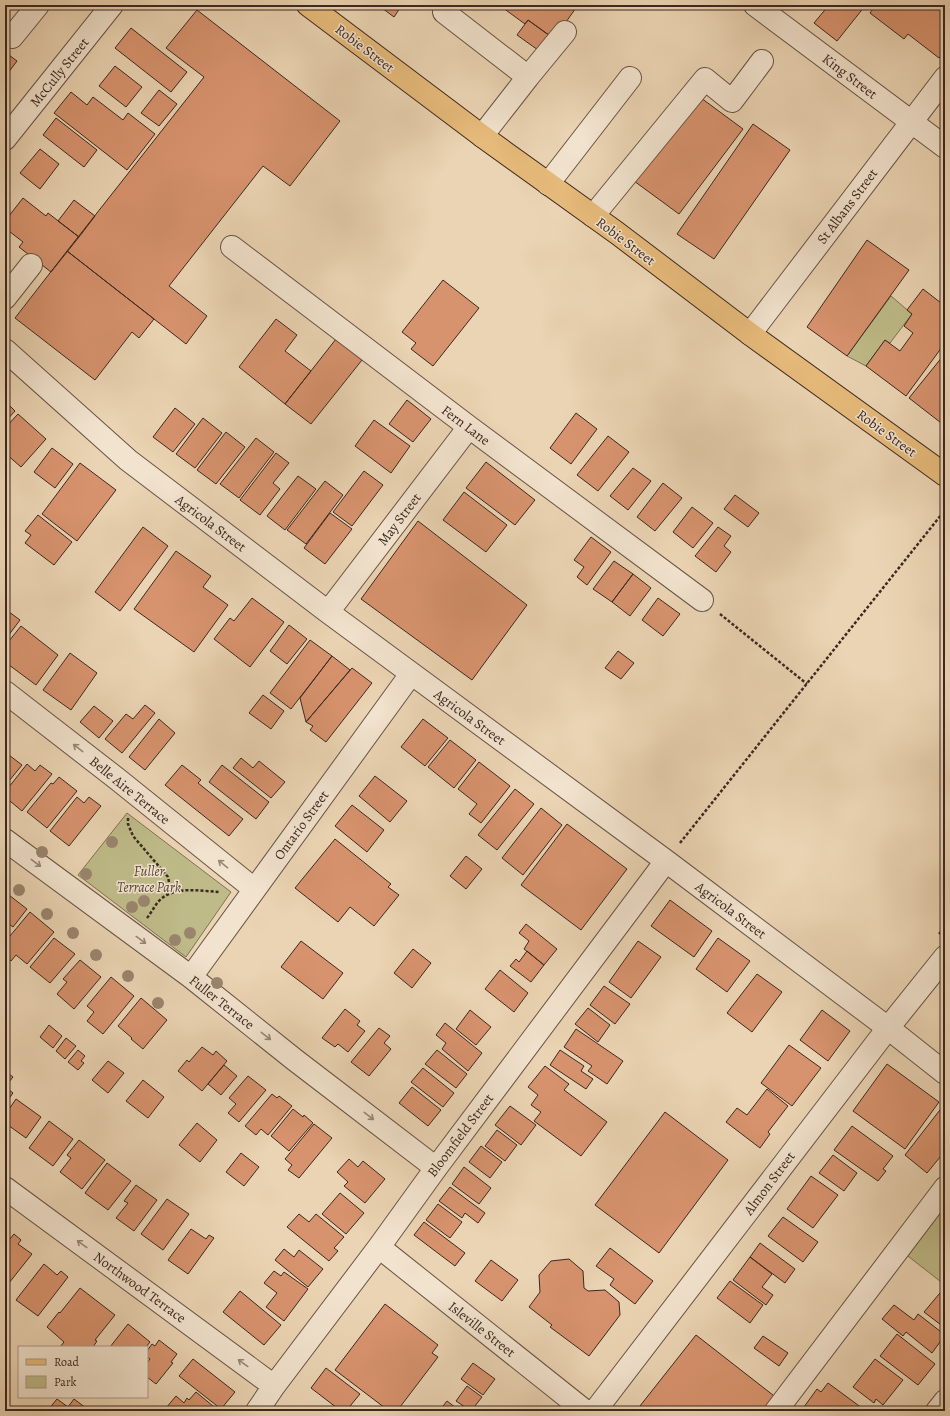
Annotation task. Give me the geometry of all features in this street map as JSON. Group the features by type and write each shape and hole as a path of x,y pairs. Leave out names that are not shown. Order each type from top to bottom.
{"main road":[{"name":"Robie Street","path":"308,5 750,334 945,475"}],"street":[{"path":"12,37 38,5"},
{"name":"McCully Street","path":"5,140 112,5"},
{"path":"449,5 444,12 528,77"},
{"name":"King Street","path":"755,5 945,147"},
{"path":"482,136 565,32"},
{"path":"593,216 705,78 732,100 762,61"},
{"path":"548,184 630,78"},
{"name":"St Albans Street","path":"750,334 945,78"},
{"name":"Fern Lane","path":"232,247 469,427 702,600"},
{"path":"5,298 30,265"},
{"name":"Agricola Street","path":"5,350 128,460 411,674 666,861 888,1028 945,1073"},
{"name":"May Street","path":"328,612 469,427"},
{"name":"Ontario Street","path":"191,977 411,674"},
{"name":"Belle Aire Terrace","path":"5,692 129,788 254,889"},
{"name":"Fuller Terrace","path":"5,840 191,977 289,1055 436,1168"},
{"name":"Bloomfield Street","path":"257,1411 436,1168 666,861"},
{"name":"Almon Street","path":"595,1411 888,1028 945,957"},
{"name":"Northwood Terrace","path":"5,1188 274,1386"},
{"path":"776,1411 945,1188"},
{"name":"Isleville Street","path":"379,1247 585,1411"},
{"path":"937,1411 945,1401"}],"path":[{"path":"666,861 945,510"},
{"path":"702,600 807,684"},
{"path":"129,788 128,824 133,836 168,877 170,887 166,895 158,902 148,917 130,932"},
{"path":"166,895 192,890 231,892 254,889"}],"green space":[{"path":"891,296 912,314 890,343 885,340 866,366 847,356"},
{"name":"Fuller Terrace Park","path":"127,813 231,892 186,957 78,875"},
{"path":"945,1197 945,1285 904,1253"}],"building":[{"path":"378,5 402,5 394,17"},
{"path":"499,5 578,5 554,39 528,20 525,24"},
{"path":"829,5 865,6 837,41 814,23"},
{"path":"876,5 945,5 945,51 939,58 908,34 904,39 870,13"},
{"path":"197,10 340,121 290,186 263,166 169,286 207,316 186,344 67,251 204,77 166,48"},
{"path":"528,20 549,35 538,50 517,35"},
{"path":"131,28 187,72 171,92 115,48"},
{"path":"5,52 17,61 5,77"},
{"path":"115,66 142,87 126,107 99,86"},
{"path":"159,90 177,104 159,126 141,113"},
{"path":"71,92 87,105 93,97 123,120 128,113 155,134 127,170 54,113"},
{"path":"697,95 743,129 679,214 634,181"},
{"path":"56,118 97,150 84,167 43,135"},
{"path":"753,124 790,150 714,259 677,234"},
{"path":"40,149 59,164 40,189 20,173"},
{"path":"23,198 46,216 48,213 79,237 51,272 19,247 23,242 5,228 5,221"},
{"path":"74,200 95,216 79,237 58,221"},
{"path":"867,240 909,270 847,356 807,327"},
{"path":"67,251 154,319 139,338 132,332 95,380 15,318"},
{"path":"443,280 479,308 433,366 411,349 416,343 402,332"},
{"path":"923,289 945,306 945,343 906,396 866,366 885,340 900,351 913,333 904,326 912,314 907,310"},
{"path":"276,319 297,335 285,351 311,371 285,404 239,367"},
{"path":"336,339 362,360 311,424 285,404"},
{"path":"943,356 945,357 945,426 909,398"},
{"path":"407,400 431,419 413,442 389,424"},
{"path":"5,401 15,411 5,422"},
{"path":"175,408 195,424 173,452 153,437"},
{"path":"576,413 597,429 571,464 550,448"},
{"path":"18,414 46,439 21,467 5,453 5,428"},
{"path":"203,418 222,433 195,468 176,454"},
{"path":"374,420 410,446 391,473 355,446"},
{"path":"226,432 245,447 216,484 197,470"},
{"path":"608,436 629,452 598,491 577,475"},
{"path":"256,438 274,452 239,498 220,484"},
{"path":"52,448 73,464 55,488 34,472"},
{"path":"276,453 289,463 273,483 280,489 260,515 240,500"},
{"path":"486,462 535,500 515,525 466,488"},
{"path":"80,463 116,490 77,541 42,514"},
{"path":"633,468 651,481 628,510 610,496"},
{"path":"364,471 383,485 352,526 333,512"},
{"path":"298,476 316,489 285,530 267,516"},
{"path":"325,481 343,495 306,544 287,530"},
{"path":"663,483 682,498 655,531 637,517"},
{"path":"464,492 507,525 486,552 443,520"},
{"path":"735,495 759,513 748,527 724,509"},
{"path":"692,507 713,523 693,548 673,532"},
{"path":"330,513 352,529 325,564 304,548"},
{"path":"38,515 72,542 54,565 25,543 31,535 25,531"},
{"path":"418,521 527,605 472,680 361,599"},
{"path":"143,527 168,546 120,611 95,592"},
{"path":"718,527 731,536 724,546 731,552 716,572 695,556"},
{"path":"591,537 611,552 587,585 577,577 584,567 574,560"},
{"path":"176,551 211,576 203,587 228,605 194,652 134,609"},
{"path":"614,561 633,574 612,602 593,589"},
{"path":"633,574 651,588 630,616 612,602"},
{"path":"252,598 284,622 250,667 214,639 230,618 234,621"},
{"path":"658,598 680,614 663,636 642,620"},
{"path":"5,609 20,620 5,640"},
{"path":"289,625 307,639 287,664 270,651"},
{"path":"21,626 58,655 36,685 5,662 5,646"},
{"path":"310,640 332,656 291,709 270,693"},
{"path":"618,651 634,663 621,679 605,668"},
{"path":"70,653 97,673 71,710 43,690"},
{"path":"332,656 350,670 306,722 300,698"},
{"path":"352,668 372,683 326,742 310,730 313,726 306,722"},
{"path":"263,695 284,711 271,729 249,713"},
{"path":"145,705 155,713 122,753 105,739 126,714 133,719"},
{"path":"94,706 113,721 99,738 80,722"},
{"path":"159,719 175,733 145,770 129,757"},
{"path":"423,719 448,738 425,766 401,747"},
{"path":"450,740 476,760 454,788 428,767"},
{"path":"5,752 22,765 5,786"},
{"path":"241,758 253,768 259,761 285,782 271,798 233,768"},
{"path":"479,762 510,786 481,823 469,814 477,804 458,789"},
{"path":"27,764 35,771 40,765 52,774 22,811 5,797 5,792"},
{"path":"182,765 201,780 198,783 243,819 229,836 165,785"},
{"path":"222,765 269,802 256,819 209,782"},
{"path":"375,776 407,801 390,822 359,796"},
{"path":"59,777 77,791 47,828 27,812 51,783 53,784"},
{"path":"515,789 534,804 497,850 478,835"},
{"path":"77,797 84,803 89,797 101,806 69,846 50,831"},
{"path":"352,805 384,830 367,852 335,826"},
{"path":"541,808 562,825 523,875 502,858"},
{"path":"567,824 627,869 581,930 521,885"},
{"path":"335,839 391,884 388,887 399,895 374,926 350,907 338,922 295,888"},
{"path":"466,856 482,869 466,889 450,876"},
{"path":"5,892 27,909 13,927 5,921"},
{"path":"670,900 712,931 694,957 651,926"},
{"path":"30,912 54,932 27,964 16,955 11,961 5,956 5,942"},
{"path":"526,924 557,949 544,965 524,949 529,941 519,933"},
{"path":"54,938 75,954 50,983 30,967"},
{"path":"718,938 750,961 727,992 696,969"},
{"path":"301,941 343,973 323,999 281,967"},
{"path":"638,941 661,957 631,998 609,982"},
{"path":"413,949 431,963 412,988 394,973"},
{"path":"527,951 544,965 531,982 510,966 516,959 519,962"},
{"path":"80,960 101,977 74,1009 57,994 67,982 63,979"},
{"path":"500,970 528,993 514,1012 485,989"},
{"path":"757,974 782,992 752,1032 727,1013"},
{"path":"111,977 134,996 103,1034 87,1021 94,1012 87,1006"},
{"path":"604,986 630,1004 615,1024 590,1005"},
{"path":"141,998 167,1020 143,1049 118,1026"},
{"path":"588,1008 610,1025 598,1042 575,1024"},
{"path":"345,1009 360,1021 357,1025 365,1031 348,1052 338,1044 335,1047 322,1038"},
{"path":"470,1010 491,1027 476,1045 456,1029"},
{"path":"822,1010 850,1031 828,1061 800,1040"},
{"path":"445,1023 482,1053 468,1071 442,1049 446,1043 436,1035"},
{"path":"49,1025 62,1036 53,1048 40,1037"},
{"path":"379,1028 390,1036 384,1043 391,1049 369,1076 351,1062"},
{"path":"576,1029 623,1061 607,1084 588,1071 592,1066 564,1047"},
{"path":"66,1038 76,1046 65,1059 56,1051"},
{"path":"789,1045 821,1068 792,1106 761,1083"},
{"path":"202,1047 213,1055 216,1051 227,1061 202,1091 178,1071 187,1060 189,1062"},
{"path":"78,1050 85,1056 81,1061 84,1063 78,1070 68,1062"},
{"path":"437,1050 467,1074 456,1088 425,1064"},
{"path":"560,1050 584,1066 581,1071 593,1079 586,1089 550,1065"},
{"path":"108,1061 124,1073 108,1093 92,1080"},
{"path":"887,1064 939,1102 905,1149 853,1111"},
{"path":"224,1065 237,1076 221,1095 208,1084"},
{"path":"545,1066 569,1084 564,1090 607,1122 581,1156 534,1121 541,1112 531,1105 538,1095 528,1087"},
{"path":"423,1068 454,1093 443,1107 411,1082"},
{"path":"5,1071 13,1077 5,1087"},
{"path":"248,1076 266,1090 239,1122 228,1113 236,1104 229,1098"},
{"path":"143,1080 164,1097 148,1118 126,1101"},
{"path":"5,1087 13,1093 5,1104"},
{"path":"412,1087 441,1110 428,1126 399,1103"},
{"path":"767,1089 788,1106 768,1132 770,1134 760,1148 726,1122 737,1108 747,1115"},
{"path":"272,1094 277,1098 279,1096 292,1106 268,1135 261,1129 256,1135 245,1126"},
{"path":"16,1099 41,1117 26,1138 5,1123 5,1115"},
{"path":"510,1106 536,1125 521,1145 495,1125"},
{"path":"943,1106 945,1108 945,1151 927,1173 905,1155"},
{"path":"293,1109 303,1117 304,1115 313,1123 289,1151 271,1136"},
{"path":"665,1112 728,1160 659,1253 595,1205"},
{"path":"49,1121 73,1139 53,1166 29,1148"},
{"path":"197,1123 217,1140 200,1162 179,1145"},
{"path":"314,1124 332,1138 299,1178 288,1170 292,1165 285,1159"},
{"path":"852,1126 893,1156 883,1169 886,1171 878,1181 834,1150"},
{"path":"497,1130 517,1145 505,1161 485,1146"},
{"path":"79,1140 105,1160 82,1189 60,1172 71,1158 67,1155"},
{"path":"481,1146 502,1162 490,1178 469,1162"},
{"path":"241,1153 259,1167 244,1186 226,1172"},
{"path":"833,1155 857,1173 844,1191 819,1173"},
{"path":"349,1159 358,1167 363,1161 385,1179 365,1203 344,1186 348,1182 337,1172"},
{"path":"107,1163 131,1181 108,1210 85,1193"},
{"path":"464,1167 491,1188 479,1204 452,1184"},
{"path":"811,1176 838,1195 813,1228 787,1209"},
{"path":"136,1185 157,1200 134,1231 116,1218 128,1203 124,1201"},
{"path":"450,1187 485,1213 478,1223 465,1213 462,1218 439,1201"},
{"path":"340,1193 364,1213 346,1234 322,1214"},
{"path":"167,1199 189,1214 163,1250 141,1234"},
{"path":"438,1204 462,1222 450,1238 426,1220"},
{"path":"299,1214 309,1222 316,1214 344,1237 334,1248 338,1251 329,1261 287,1227"},
{"path":"783,1217 818,1242 803,1262 768,1236"},
{"path":"424,1222 465,1253 455,1266 414,1235"},
{"path":"191,1229 206,1239 209,1235 214,1238 188,1274 168,1260"},
{"path":"14,1234 21,1240 18,1244 32,1254 5,1288 5,1245"},
{"path":"760,1243 795,1269 785,1283 750,1257"},
{"path":"610,1248 653,1281 635,1304 610,1285 614,1279 596,1266"},
{"path":"284,1249 294,1257 299,1250 323,1269 308,1287 275,1260"},
{"path":"750,1257 772,1274 762,1287 773,1295 766,1305 733,1280"},
{"path":"569,1259 583,1271 584,1288 588,1291 605,1290 619,1302 620,1315 589,1356 550,1327 552,1325 529,1307 540,1292 539,1275 551,1261"},
{"path":"491,1260 518,1280 502,1301 475,1281"},
{"path":"44,1264 57,1275 61,1271 68,1277 38,1316 16,1300"},
{"path":"274,1271 281,1276 284,1272 308,1289 284,1321 266,1307 277,1293 264,1283"},
{"path":"730,1281 763,1305 750,1323 717,1298"},
{"path":"80,1288 115,1315 95,1340 97,1341 94,1346 61,1346 64,1342 47,1327 59,1312 60,1313"},
{"path":"240,1291 281,1325 264,1345 223,1312"},
{"path":"940,1293 945,1297 945,1328 924,1312"},
{"path":"385,1304 438,1345 432,1353 438,1357 397,1411 389,1411 335,1370"},
{"path":"894,1305 914,1320 918,1314 945,1335 932,1353 906,1332 903,1336 882,1319"},
{"path":"128,1324 150,1342 147,1346 111,1346"},
{"path":"897,1334 935,1364 918,1385 880,1356"},
{"path":"696,1335 778,1399 769,1411 636,1411"},
{"path":"763,1336 788,1353 779,1366 754,1348"},
{"path":"159,1340 177,1354 171,1362 173,1363 156,1384 148,1378 148,1362 150,1359 148,1358 148,1350 152,1344 155,1346"},
{"path":"193,1359 235,1392 221,1409 179,1376"},
{"path":"875,1359 903,1380 883,1405 876,1399 874,1403 853,1387"},
{"path":"473,1363 495,1379 483,1395 461,1379"},
{"path":"326,1368 360,1394 346,1411 341,1411 311,1388"},
{"path":"828,1383 866,1411 801,1411 817,1389 821,1392"},
{"path":"467,1386 482,1397 471,1411 456,1401"},
{"path":"196,1392 219,1411 170,1411 166,1408 176,1396 184,1403 187,1398 189,1400"},
{"path":"57,1399 68,1407 74,1399 90,1411 48,1410"},
{"path":"447,1401 460,1411 439,1411"}]}
